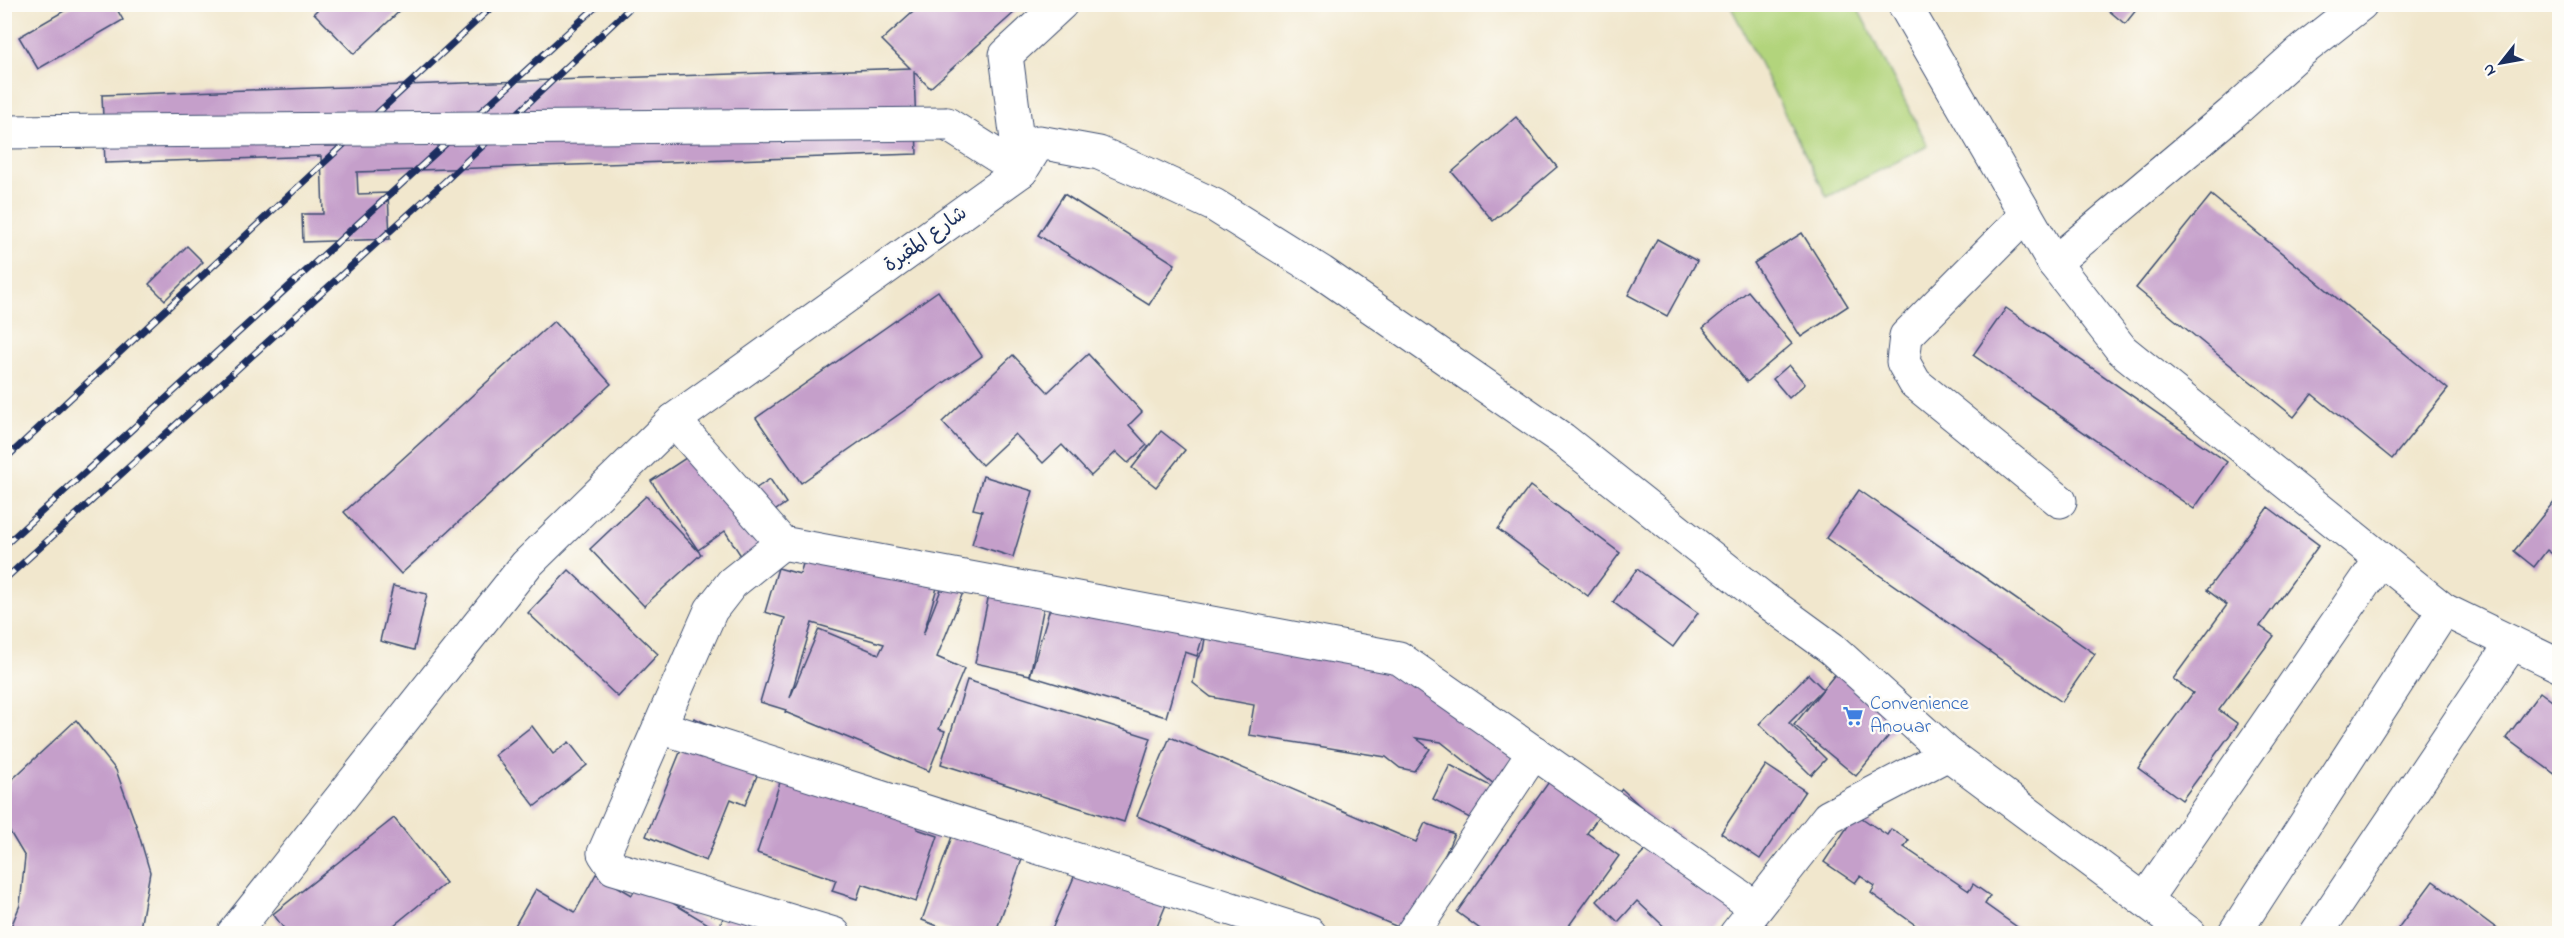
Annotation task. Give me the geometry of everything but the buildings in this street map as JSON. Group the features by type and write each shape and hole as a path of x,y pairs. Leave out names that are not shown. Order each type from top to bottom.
{"street":[{"path":"1021,171 1006,55 1061,4"},
{"path":"1904,4 2054,263 2122,350 2444,610 2559,666"},
{"path":"2054,263 2231,114 2300,52 2361,4"},
{"path":"4,132 947,124 1021,171"},
{"path":"1021,171 1039,142 1100,153 1214,206 1321,272 1562,439 1761,597 1830,648 1948,754 2190,933"},
{"name":"شارع المقبرة","path":"233,933 526,565 674,420 1021,171"},
{"path":"2026,216 1906,336 1903,362 1915,383 2060,501"},
{"path":"674,420 782,543 1399,658 1755,907"},
{"path":"782,543 732,583 711,609 604,853 609,865 834,933"},
{"path":"2145,900 2381,559"},
{"path":"2234,933 2444,610"},
{"path":"2316,933 2512,643"},
{"path":"660,726 1310,933"},
{"path":"1412,933 1534,752"},
{"path":"1736,933 1828,817 1948,754"}],"green space":[{"path":"1730,5 1856,5 1928,146 1827,197"}],"railway":[{"path":"4,460 495,4"},
{"path":"4,546 599,4"},
{"path":"4,580 441,185 634,4"}],"place":[{"name":"Convenience Anouar","path":"1853,716"}]}
